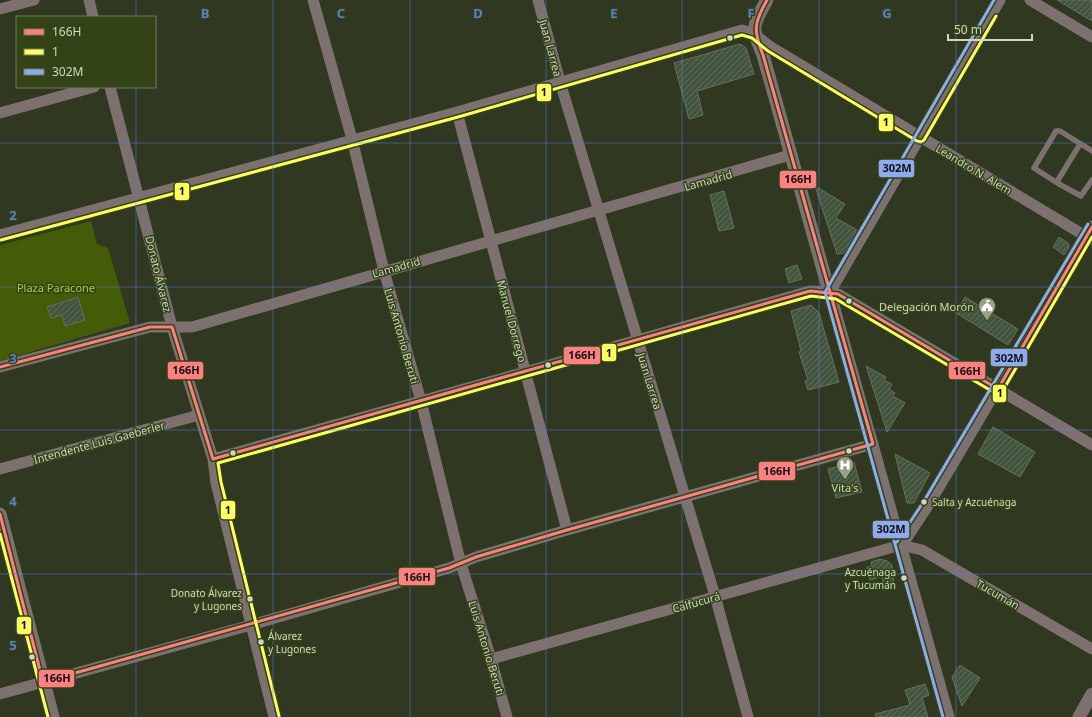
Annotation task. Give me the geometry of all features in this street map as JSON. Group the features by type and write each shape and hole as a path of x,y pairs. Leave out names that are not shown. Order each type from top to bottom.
{"street":[{"path":"0,9 34,0"},
{"path":"89,0 93,16"},
{"name":"Luis Antonio Beruti","path":"314,0 352,139 384,270 420,401 461,564 491,659 507,717"},
{"name":"Juan Larrea","path":"538,0 560,82 715,596 748,717"},
{"path":"830,292 1000,0"},
{"path":"1030,0 1092,37"},
{"path":"764,3 755,23 754,34 763,55 790,155 873,444 948,717"},
{"path":"0,235 352,139 457,112 742,30 754,34"},
{"name":"Leandro N. Alem","path":"754,34 772,47 920,137 1090,235"},
{"path":"0,114 91,88"},
{"name":"Donato Álvarez","path":"110,88 140,198 172,327 213,459 216,484 274,717"},
{"name":"Manuel Dorrego","path":"457,112 566,530"},
{"name":"Lamadrid","path":"0,367 150,327 192,327 384,270 599,212 790,155"},
{"path":"901,545 928,504 1090,235"},
{"path":"213,459 638,341 810,291 838,294 1092,445"},
{"name":"Intendente Luis Gaeberler","path":"0,469 199,415"},
{"path":"0,694 251,626 461,564 476,557 566,530 686,498 873,444"},
{"path":"0,514 53,717"},
{"name":"Calfucurá","path":"491,659 901,545"},
{"name":"Tucumán","path":"901,545 922,550 1092,649"},
{"path":"1079,717 1092,694"}],"lane":[{"path":"1092,151 1060,131 1056,131 1034,166 1034,169 1081,196 1092,180"},
{"path":"1059,184 1058,180 1080,144"}],"green space":[{"name":"Plaza Paracone","path":"91,221 97,244 108,248 130,323 0,361 0,245"}],"building":[{"path":"1057,0 1092,0 1092,21"},
{"path":"740,44 746,48 754,74 697,91 703,115 689,119 674,63"},
{"path":"815,186 845,204 836,218 857,230 844,253 837,254"},
{"path":"724,191 734,228 719,231 710,195"},
{"path":"1059,237 1068,243 1069,248 1064,255 1053,247"},
{"path":"797,265 802,279 789,283 785,269"},
{"path":"78,297 85,320 65,326 62,315 51,318 47,307"},
{"name":"Delegación Morón","path":"965,297 1018,329 1008,345 956,313"},
{"path":"811,305 819,313 839,382 808,390 805,381 808,380 799,352 801,351 791,311"},
{"path":"866,366 886,377 884,380 892,384 889,389 895,393 893,396 905,403 887,432"},
{"path":"993,427 1035,452 1020,477 978,454"},
{"path":"895,454 930,473 914,503 907,503"},
{"name":"Vita's","path":"854,462 862,492 836,498 828,469"},
{"path":"880,559 887,561 892,565 894,585 884,587 882,576 870,580 867,567 872,566 871,562"},
{"path":"960,665 980,678 962,706 952,677"},
{"path":"925,684 929,695 922,698 928,717 876,717 875,714 910,705 905,690"}],"transit line":[{"name":"166H","path":"0,514 43,682 449,568 476,557 567,530 873,444 756,33 757,21 767,0"},
{"name":"302M","path":"943,717 825,292 994,0"},
{"name":"1","path":"1,240 458,117 742,35 752,38 768,51 921,142 924,140 996,16"},
{"name":"302M","path":"897,542 924,501 1088,224"},
{"name":"166H","path":"0,367 150,327 172,327 213,459 810,291 838,294 998,389 1092,227"},
{"name":"1","path":"279,716 221,482 218,463 811,296 836,299 999,394 1002,392 1092,237"},
{"name":"1","path":"0,534 48,717"}],"place":[{"name":"Delegación Morón","path":"987,321"},
{"name":"Vita's","path":"845,480"},
{"name":"Salta y Azcuénaga","path":"924,502"},
{"name":"Azcuénaga y Tucumán","path":"904,578"},
{"name":"Donato Álvarez y Lugones","path":"250,599"},
{"name":"Álvarez y Lugones","path":"261,642"}]}
